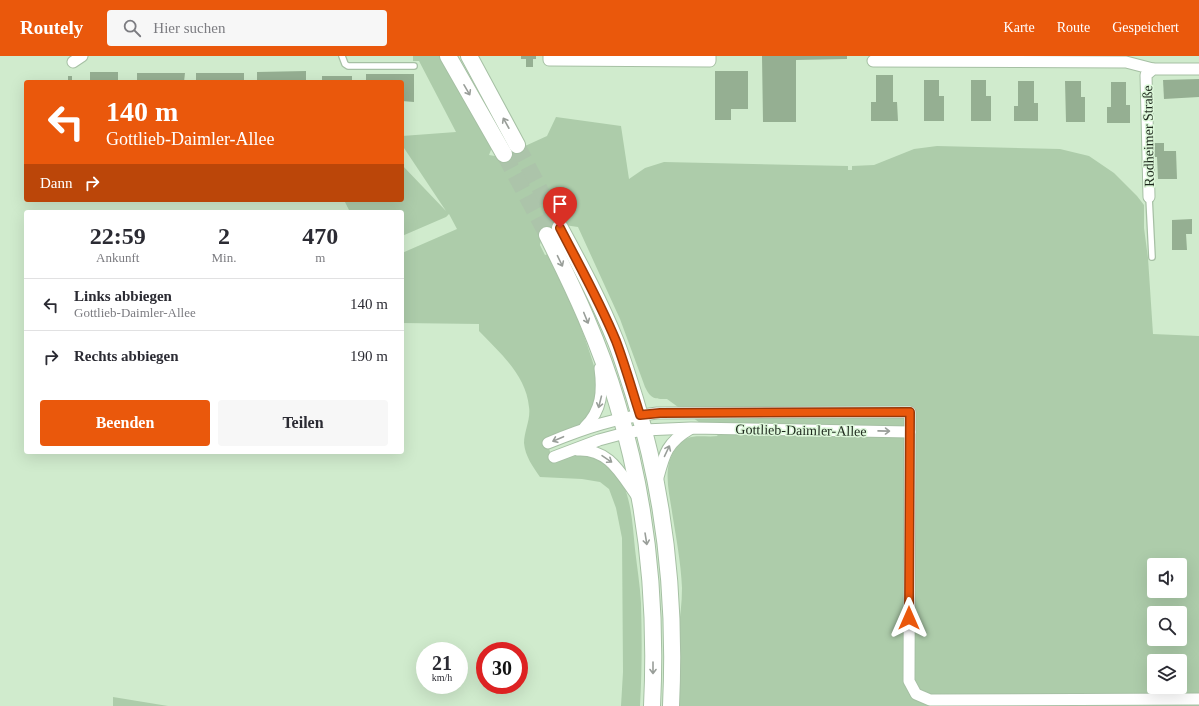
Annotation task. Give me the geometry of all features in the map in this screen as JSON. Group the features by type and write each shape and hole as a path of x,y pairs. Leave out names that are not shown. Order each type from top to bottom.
{"main road":[{"path":"448,56 504,154"},
{"path":"469,56 518,145"},
{"path":"652,706 653,646 651,592 647,544 640,500 623,425 598,349 573,288 554,231 600,305 628,374 642,422 657,484 666,539 672,608 670,706"}],"street":[{"path":"549,58 710,61 710,56"},
{"path":"874,58 1126,62 1149,72 1199,69"},
{"name":"Rodheimer Straße","path":"1149,72 1149,197"},
{"path":"584,428 596,414 601,402 602,385 598,349"},
{"name":"Gottlieb-Daimler-Allee","path":"910,412 910,432 691,428 642,422 660,413 910,412"},
{"path":"548,443 584,428 642,422"},
{"path":"554,457 599,440 623,425 642,422"},
{"path":"657,484 669,446 678,436 691,428"},
{"path":"910,432 909,681 916,694 930,700 1199,699"},
{"path":"571,450 585,449 594,451 609,458 640,500"}],"lane":[{"path":"342,56 345,64 348,66 414,66"},
{"path":"1149,197 1152,257"}],"green space":[{"path":"413,56 441,56 493,145 489,155 501,157 547,136 556,117 621,126 629,179 645,168 664,162 848,166 848,170 852,170 852,166 874,165 914,149 937,146 1060,149 1089,156 1114,173 1144,205 1144,228 1148,258 1153,334 1199,336 1199,706 677,706 677,642 682,588 668,488 669,463 676,448 685,439 695,436 718,436 667,399 653,398 649,394 645,387 620,319 578,227 564,225 542,234 540,245 545,255 551,253 571,303 595,368 599,385 599,395 590,413 581,425 572,431 546,441 554,462 583,454 592,455 603,460 616,473 625,489 629,503 641,596 642,642 640,706 621,706 623,672 622,538 616,508 609,489 600,482 582,479 540,477 530,461 524,443 529,412 527,395 511,365 479,331 479,324 404,323 404,252 457,229 449,214 446,217 404,235 404,210 349,210 345,202 404,202 404,167 446,211 404,148 404,136 456,132 419,61 413,61"},
{"path":"113,697 168,706 113,706"}],"building":[{"path":"521,56 536,56 536,59 533,59 533,67 526,67 526,59 521,59"},
{"path":"762,56 847,56 847,59 796,60 796,122 763,122"},
{"path":"306,71 306,80 257,80 257,72"},
{"path":"715,71 748,71 748,109 731,109 731,120 715,120"},
{"path":"90,72 118,72 118,80 90,80"},
{"path":"137,73 185,73 184,80 137,80"},
{"path":"196,73 244,73 244,80 196,80"},
{"path":"366,74 414,74 414,102 404,101 404,80 366,80"},
{"path":"876,75 893,75 893,102 897,102 898,121 871,121 871,102 876,102"},
{"path":"68,76 72,76 72,80 68,80"},
{"path":"322,76 352,76 352,80 322,80"},
{"path":"1199,79 1199,97 1164,99 1163,80"},
{"path":"924,80 939,80 939,96 944,96 944,121 924,121"},
{"path":"971,80 986,80 986,96 991,96 991,121 971,121"},
{"path":"1018,81 1034,81 1034,103 1038,103 1038,121 1014,121 1014,106 1018,106"},
{"path":"1065,81 1081,81 1081,97 1085,97 1085,122 1066,122"},
{"path":"1111,82 1126,82 1126,105 1130,105 1130,123 1107,123 1107,107 1111,107"},
{"path":"1152,143 1164,143 1164,151 1176,151 1177,179 1158,179 1157,157 1153,157"},
{"path":"1192,219 1192,234 1186,234 1187,250 1172,250 1172,220"}],"tunnel":[{"path":"517,145 560,228"},
{"path":"504,154 547,235"}],"route":[{"path":"560,228 600,305 616,342 628,374 640,415 709,412 910,412 909,618"}]}
